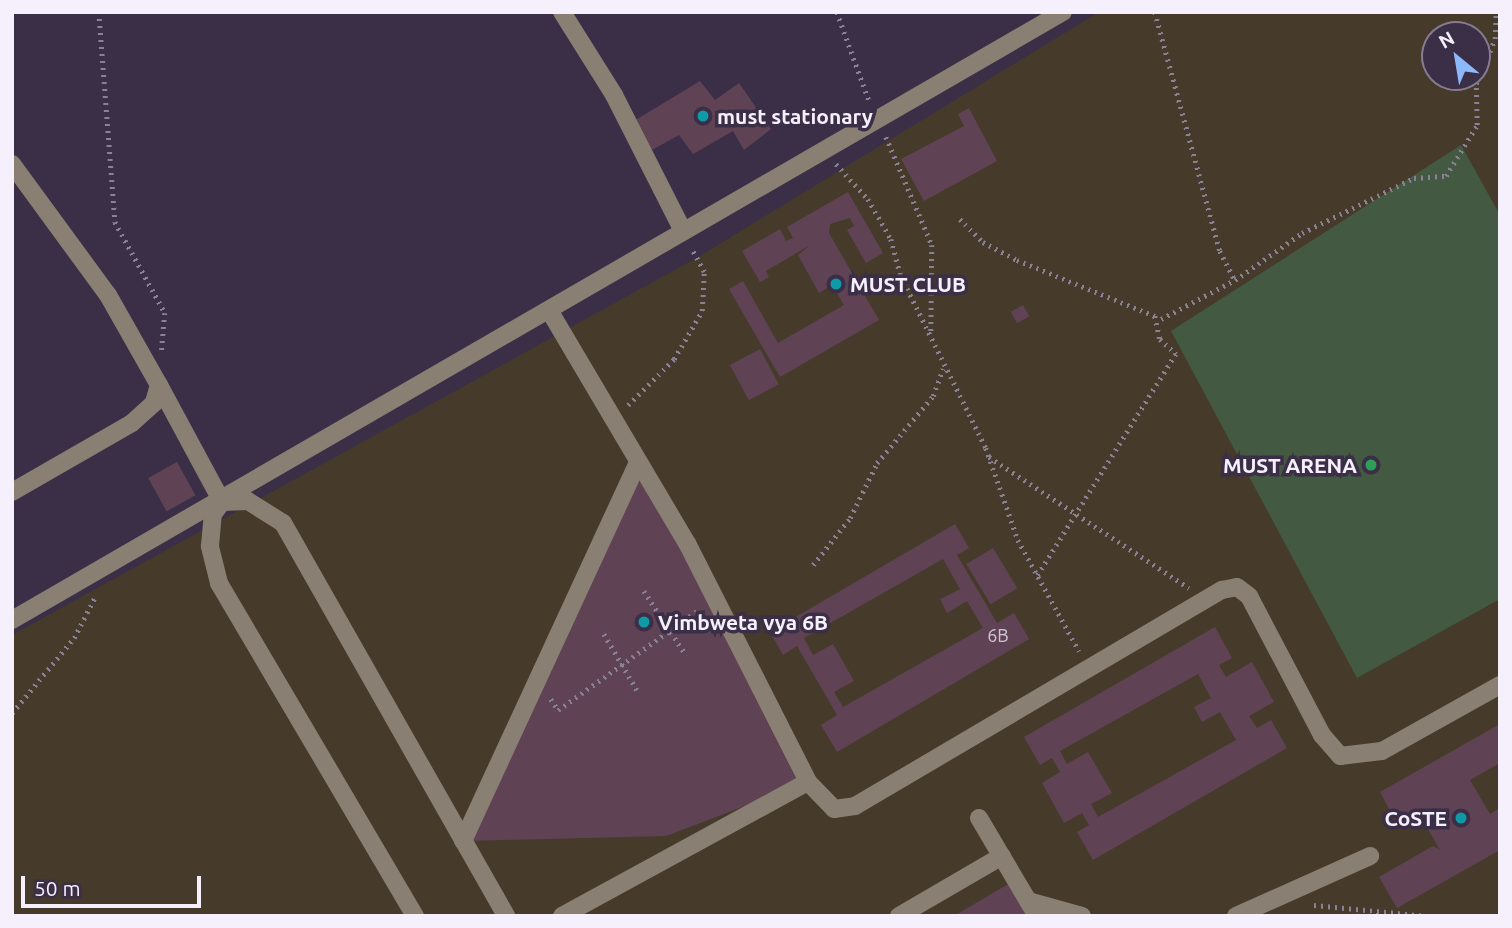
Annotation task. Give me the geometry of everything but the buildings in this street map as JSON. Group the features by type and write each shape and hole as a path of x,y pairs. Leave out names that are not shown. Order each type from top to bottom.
{"street":[{"path":"562,12 614,95 683,231"},
{"path":"12,620 222,502 876,118 1063,12"},
{"path":"12,164 108,295 222,502"},
{"path":"549,310 716,598 808,782 834,809 855,806 1206,599 1237,587 1249,596 1322,735 1340,756 1382,751 1500,685"},
{"path":"12,492 132,423 154,404 159,385"},
{"path":"463,841 638,463"},
{"path":"222,502 248,501 283,523 506,916"},
{"path":"222,502 213,514 209,547 219,583 415,916"},
{"path":"562,916 808,782"},
{"path":"979,818 1033,909 1082,916"},
{"path":"899,916 1002,856"},
{"path":"1236,916 1370,856"}],"path":[{"path":"99,12 115,222 165,313 166,341 150,368"},
{"path":"837,12 876,118 932,245 930,336"},
{"path":"1155,12 1220,251 1235,280"},
{"path":"1161,319 1235,280 1302,233 1414,178 1446,176 1477,125 1478,77 1495,39 1496,12"},
{"path":"824,150 877,213 944,369 988,457 1002,503 1089,670"},
{"path":"960,219 982,242 1017,260 1161,319"},
{"path":"616,423 674,359 702,311 704,272 683,231"},
{"path":"1038,575 1172,365 1176,354 1160,340 1161,319"},
{"path":"813,565 850,518 877,463 933,396 944,369"},
{"path":"988,457 1206,599"},
{"path":"12,713 88,619 106,568"},
{"path":"644,591 667,632 686,655"},
{"path":"538,677 558,710 716,598"},
{"path":"604,634 637,690"},
{"path":"1301,905 1429,916"}],"shaded area":[{"path":"1099,12 1500,12 1500,916 12,916 12,635 700,256"}],"green space":[{"name":"MUST ARENA","path":"1461,145 1500,215 1500,599 1357,678 1171,331"}],"place":[{"name":"must stationary","path":"703,116"},
{"name":"MUST CLUB","path":"836,284"},
{"name":"MUST ARENA","path":"1371,465"},
{"name":"Vimbweta vya 6B","path":"644,622"},
{"name":"CoSTE","path":"1461,818"}]}
